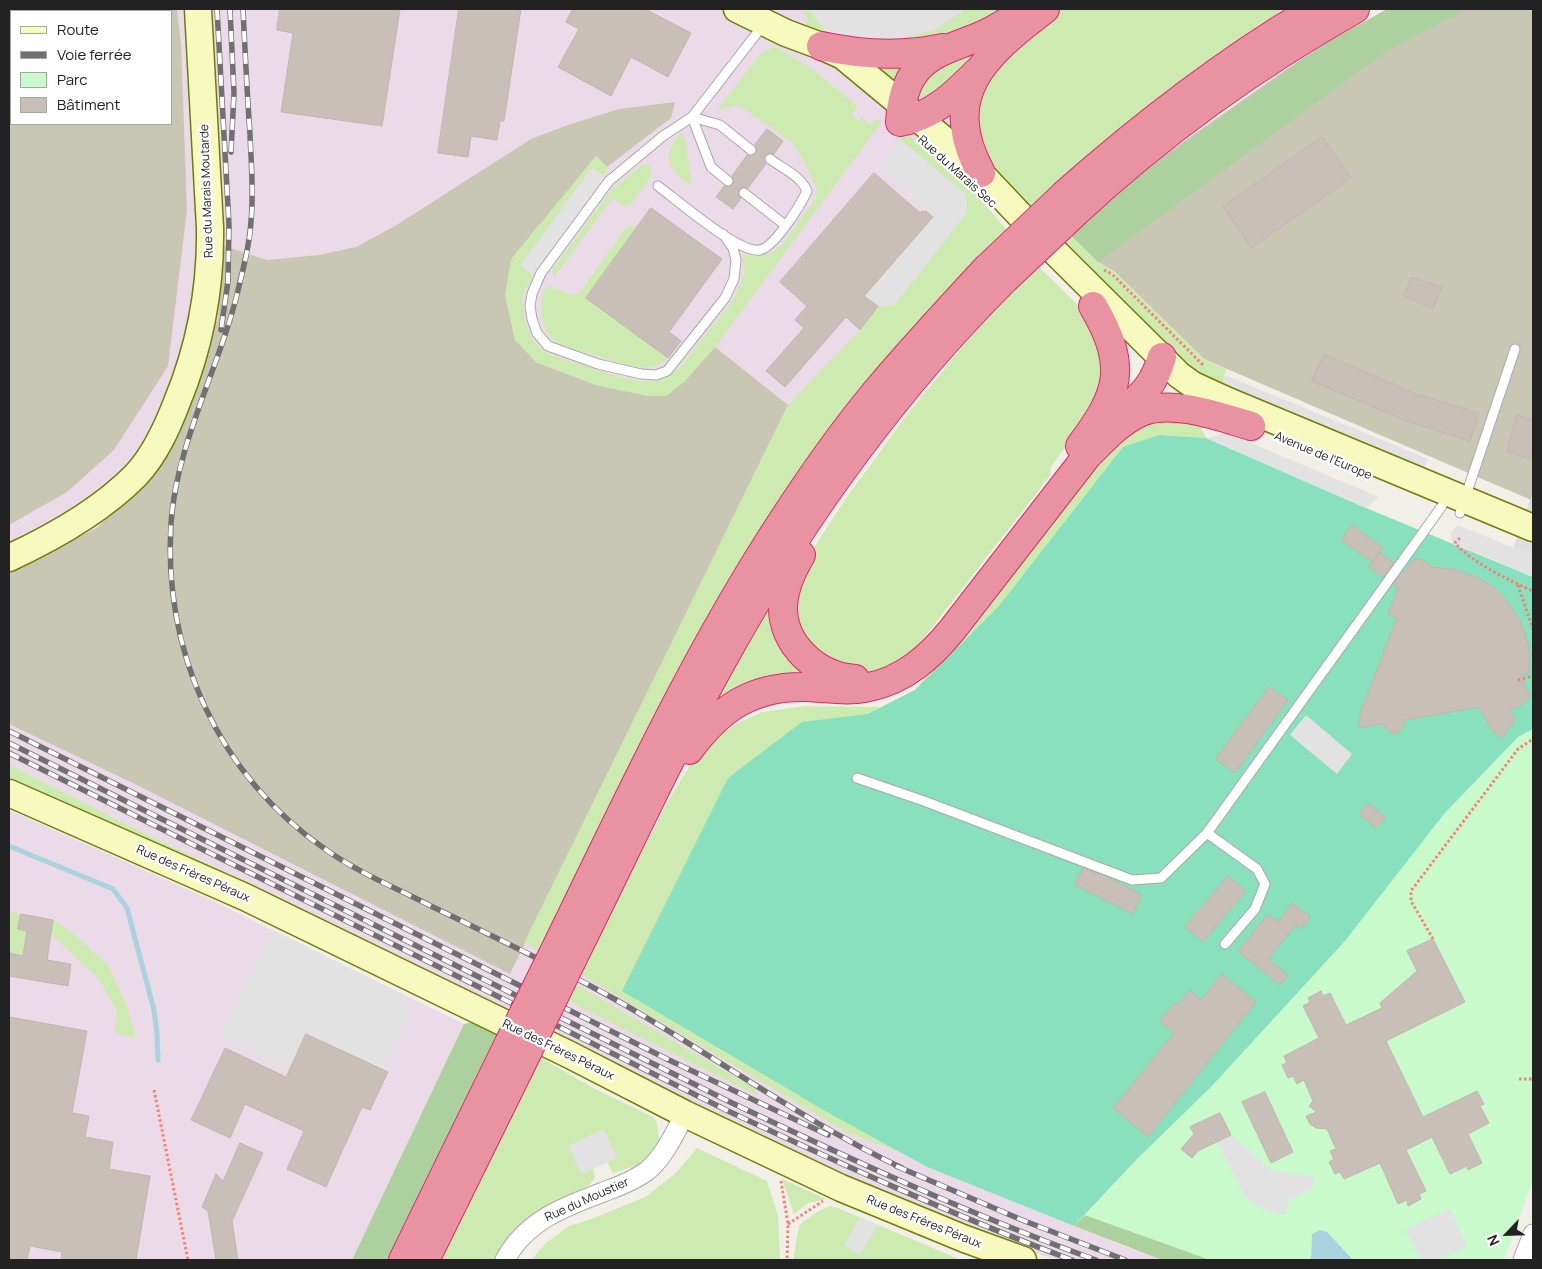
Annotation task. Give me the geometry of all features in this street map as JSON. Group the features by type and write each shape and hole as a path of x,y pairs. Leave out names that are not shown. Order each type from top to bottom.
{"highway":[{"path":"1026,9 990,31 931,58 919,67 910,80 906,115 933,111 946,102 977,72 1004,41 1045,9"},
{"path":"1209,78 1262,32 1293,9"},
{"path":"426,1260 518,1049 689,679 782,521 827,456 873,395 934,324 996,274 1071,202 1117,148 1209,78 1314,9"},
{"path":"1071,202 1152,147 1211,102 1292,47 1355,9"},
{"path":"821,46 851,52 888,54 910,53 956,45"},
{"path":"977,72 968,91 965,123 969,148 981,173"},
{"path":"562,957 640,822 709,684 757,600 810,516 866,439 996,274"},
{"path":"1093,306 1110,338 1114,355 1115,378 1108,404"},
{"path":"866,439 792,572 783,606 785,624 790,637 806,658 826,672 859,679 877,676 900,666 916,655 930,641 1089,434 1108,404 1129,379 1157,364"},
{"path":"640,822 678,765 704,731 719,715 735,703 752,695 781,688 867,688 893,679 918,664 952,630 1087,456 1106,428 1149,388 1157,364"},
{"path":"1087,456 1123,423 1138,414 1150,410 1167,408 1197,412 1251,426"},
{"path":"403,1260 518,1049"}],"street":[{"name":"Rue du Marais Moutarde","path":"9,558 44,540 101,506 129,482 142,468 153,451 171,417 186,380 204,316 210,252 198,9"},
{"name":"Rue du Marais Sec","path":"737,9 765,24 841,72 960,152 1131,335"},
{"name":"Rue du Marais Sec","path":"765,24 843,56 906,115 1093,306 1131,335"},
{"name":"Avenue de l'Europe","path":"1131,335 1174,384 1199,401 1251,426 1457,514 1533,543"},
{"name":"Avenue de l'Europe","path":"1157,364 1179,375 1200,389 1457,514 1533,528"},
{"name":"Rue des Frères Péraux","path":"9,792 252,900 570,1055 685,1114 841,1188 935,1228 1023,1260"},
{"name":"Rue du Moustier","path":"505,1260 520,1239 540,1220 568,1205 626,1184 647,1171 665,1150 685,1114"},
{"path":"1523,1260 1533,1234"}],"lane":[{"path":"723,234 733,248 736,260 734,278 725,298 667,371 656,375 641,374 598,364 548,346 537,333 532,320 530,306 541,273 608,181 663,136 692,118 765,24"},
{"path":"692,118 720,125 752,150"},
{"path":"692,118 710,167 728,181"},
{"path":"658,186 723,234 746,248 759,250 766,248 785,225 803,200 807,191 799,179 770,159"},
{"path":"744,193 785,225"},
{"path":"857,778 924,801 1132,880 1161,878 1207,833 1457,514 1515,350"},
{"path":"1207,833 1257,869 1265,884 1255,909 1225,944"}],"path":[{"path":"1457,514 1455,543 1463,552 1533,591"},
{"path":"1518,584 1533,629"},
{"path":"1518,680 1533,676"},
{"path":"1433,938 1411,901 1411,891 1518,749 1533,739"},
{"path":"1519,1079 1533,1079"},
{"path":"154,1090 188,1260"},
{"path":"777,1158 788,1224 787,1260"},
{"path":"788,1224 841,1188"}],"shaded area":[{"path":"9,9 1037,9 1003,57 984,224 803,422 525,943 653,1008 827,1112 927,1167 1162,1260 1057,1260 995,1240 876,1189 651,1083 116,819 9,764"},
{"path":"9,9 177,9 181,44 187,210 168,366 114,450 67,492 9,525"},
{"path":"808,9 965,9 935,30 905,37 896,44 827,32"},
{"path":"1387,9 1533,9 1533,491 1531,500 1204,359 1115,272 1098,262 1142,171 1291,66 1326,43"},
{"path":"675,102 671,118 607,167 596,156 505,295 515,340 536,362 596,385 649,396 666,396 685,381 715,347 788,405 510,974 135,784 9,724 9,570 97,528 161,459 218,319 224,246 267,260 319,255 356,247 395,226 531,139 619,109"},
{"path":"899,139 966,194 967,213 894,305 878,306 864,296 932,217 877,168"},
{"path":"592,167 604,177 532,274 520,265"},
{"path":"1225,375 1428,459 1423,471 1222,385"},
{"path":"1227,433 1379,497 1366,508 1206,438"},
{"path":"1533,491 1533,556 1513,548"},
{"path":"1458,525 1533,556 1533,577 1452,542 1451,532"},
{"path":"1306,715 1352,754 1337,774 1290,735"},
{"path":"9,810 207,898 464,1024 353,1260 9,1260"},
{"path":"271,929 413,1000 388,1072 307,1034 289,1072 218,1037"},
{"path":"604,1129 617,1158 581,1174 568,1146"},
{"path":"1231,1135 1271,1170 1314,1177 1312,1188 1289,1200 1285,1215 1262,1209 1244,1196 1217,1142"},
{"path":"1450,1209 1467,1246 1437,1260 1420,1260 1405,1229"},
{"path":"860,1217 878,1225 860,1255 844,1245"}],"green space":[{"path":"963,9 1010,9 952,41 860,48 806,27 808,19 802,12 809,10 827,32 896,44 905,37 935,30"},
{"path":"1054,9 1284,9 1210,60 1129,121 1029,219 992,180 975,140 984,74"},
{"path":"1389,9 1467,9 1387,51 1098,262 1069,234 1115,192 1326,43"},
{"path":"978,47 980,56 921,103 918,99 922,75"},
{"path":"771,48 777,48 811,68 857,106 852,115 858,121 862,117 870,125 877,118 881,123 715,347 685,381 666,396 649,396 596,385 536,362 515,340 505,295 511,259 596,156 607,167 604,177 592,167 520,265 532,274 532,279 524,291 523,297 527,328 538,346 551,355 633,380 655,381 665,378 679,368 734,299 744,274 743,255 763,256 782,245 816,198 816,188 805,163 792,142 738,105 717,110 760,54"},
{"path":"857,58 912,58 892,89"},
{"path":"680,134 683,134 685,138 692,186 678,175 670,163 670,149"},
{"path":"908,134 963,180 1008,231 823,438 675,673 544,953 524,943 788,405 860,330 878,306 895,305 966,194 899,139"},
{"path":"647,164 651,167 651,177 630,205 624,207 612,199 555,276 551,272 612,189 642,165"},
{"path":"632,225 637,227 586,298 668,358 652,367 636,368 559,344 547,333 542,317 541,305 544,289 550,286 572,295 579,294 625,229"},
{"path":"1069,234 1098,262 1115,272 1204,359 1226,369 1222,385 1182,366 1056,244"},
{"path":"1036,264 1084,311 1108,363 1084,430 1064,449 1051,466 1050,476 917,645 904,657 881,670 860,673 833,668 790,618 811,552 846,498 906,416 1005,295"},
{"path":"1198,418 1206,438 1159,435 1007,626 622,990 928,1163 846,1132 577,972 671,796 695,757 734,725 762,712 805,706 881,707 915,690 1098,458 1139,419"},
{"path":"1159,435 1206,438 1366,508 1533,577 1533,729 1518,737 1444,814 1345,941 1211,1087 1137,1159 1074,1226 927,1167 827,1112 622,991 728,778 802,722 868,714 915,690 999,606 1123,447"},
{"path":"772,592 815,673 708,712"},
{"path":"1533,729 1533,1180 1504,1260 1210,1260 1085,1215 1137,1159 1211,1087 1345,941 1444,814 1518,737"},
{"path":"9,764 116,819 419,967 9,783"},
{"path":"9,912 21,914 18,929 27,931 23,956 9,953"},
{"path":"53,920 69,930 108,965 127,1007 136,1038 115,1033 117,1011 99,979 51,934"},
{"path":"575,984 756,1089 756,1095 566,1000"},
{"path":"474,1022 499,1037 388,1260 352,1260 464,1024"},
{"path":"551,1033 876,1189 916,1210 550,1038"},
{"path":"536,1058 541,1058 595,1089 653,1117 657,1122 660,1145 641,1164 613,1173 607,1162 581,1174 593,1169 595,1178 588,1186 540,1211 508,1237 496,1260 442,1260 454,1228"},
{"path":"697,1148 767,1181 778,1216 780,1260 531,1260 546,1243 569,1226 645,1197 676,1173"},
{"path":"782,1179 826,1199 808,1203 794,1214"},
{"path":"830,1206 961,1260 793,1260 799,1225 817,1212"},
{"path":"1085,1215 1213,1260 1162,1260 1074,1226"}],"water":[{"path":"1320,1230 1327,1232 1353,1260 1311,1260 1312,1234"}],"building":[{"path":"280,9 400,9 382,126 281,112 293,33 277,30"},
{"path":"459,9 521,9 504,121 500,121 497,140 471,136 468,157 438,153"},
{"path":"573,9 645,9 691,33 668,77 631,57 611,96 558,67 579,29 566,22"},
{"path":"767,129 783,141 774,154 765,155 766,164 748,188 742,187 739,190 738,195 741,198 733,209 716,197 724,186 730,187 733,185 734,179 732,176 747,155 753,156 756,154 757,148 755,145"},
{"path":"1322,137 1351,178 1251,248 1223,207"},
{"path":"874,173 919,212 926,211 933,217 864,296 878,306 860,330 846,317 785,387 766,371 804,328 795,320 807,306 780,282"},
{"path":"651,208 722,259 669,332 681,341 668,358 586,298"},
{"path":"1412,277 1442,287 1433,309 1404,296"},
{"path":"1324,354 1416,394 1479,413 1470,441 1409,422 1312,381"},
{"path":"1517,415 1533,420 1533,451 1531,459 1507,452"},
{"path":"1352,525 1383,548 1373,562 1341,540"},
{"path":"1380,553 1394,563 1383,577 1369,567"},
{"path":"1423,560 1432,567 1457,570 1481,579 1496,589 1520,621 1530,654 1529,673 1521,675 1530,696 1525,703 1509,711 1516,719 1502,738 1492,731 1479,707 1405,720 1399,732 1394,734 1389,732 1382,724 1358,728 1361,711 1397,618 1388,615 1398,588 1393,584 1413,561"},
{"path":"1269,687 1288,700 1235,773 1216,759"},
{"path":"1368,803 1386,818 1376,828 1359,814"},
{"path":"1083,868 1105,876 1142,895 1133,914 1075,885"},
{"path":"1228,876 1246,891 1203,942 1185,927"},
{"path":"1292,903 1310,917 1301,929 1296,925 1268,959 1288,975 1280,985 1238,951 1268,914 1278,922"},
{"path":"21,914 53,920 47,960 71,964 68,986 9,976 9,953 23,956 27,931 18,929"},
{"path":"1433,939 1465,1002 1386,1041 1423,1117 1477,1091 1484,1104 1480,1106 1489,1123 1468,1134 1482,1163 1468,1170 1467,1166 1450,1174 1432,1137 1406,1150 1426,1191 1419,1194 1421,1199 1408,1206 1407,1200 1398,1204 1380,1163 1344,1179 1340,1172 1335,1174 1329,1162 1334,1159 1330,1151 1336,1149 1327,1129 1316,1128 1310,1124 1306,1116 1317,1112 1309,1106 1313,1101 1304,1080 1297,1084 1293,1076 1288,1078 1282,1065 1287,1063 1284,1056 1319,1038 1303,1006 1310,1002 1308,998 1321,991 1323,996 1330,993 1346,1025 1382,1008 1380,1003 1417,971 1407,951"},
{"path":"1222,974 1256,1002 1148,1137 1113,1108 1174,1033 1159,1021 1175,1002 1178,1005 1190,990 1201,1000"},
{"path":"9,1017 87,1031 72,1113 89,1116 85,1137 113,1142 109,1169 150,1176 136,1260 61,1260 62,1252 30,1246 27,1260 9,1260"},
{"path":"306,1034 388,1072 370,1110 362,1107 326,1187 287,1169 304,1131 245,1104 230,1138 191,1120 225,1048 286,1077"},
{"path":"1265,1092 1293,1152 1271,1163 1242,1102"},
{"path":"1220,1113 1231,1135 1198,1151 1192,1158 1181,1149 1194,1134 1190,1127"},
{"path":"240,1143 263,1153 232,1221 238,1260 216,1260 208,1211 202,1207 216,1174 223,1181"}],"waterway":[{"path":"9,846 113,889 127,908 154,1010 158,1060"}],"railway":[{"path":"217,9 229,225 228,281 221,330"},
{"path":"230,9 234,93 231,152"},
{"path":"243,9 252,178 250,236 232,312 182,461 171,523 171,571 177,618 188,663 205,707 227,747 255,785 287,819 337,857 376,879 595,988 829,1130 902,1168"},
{"path":"9,731 671,1061 828,1135"},
{"path":"9,743 730,1102 911,1186 1049,1243 1096,1260"},
{"path":"9,753 728,1111 898,1189 1072,1260"},
{"path":"896,1166 1022,1220 1125,1260"}]}
